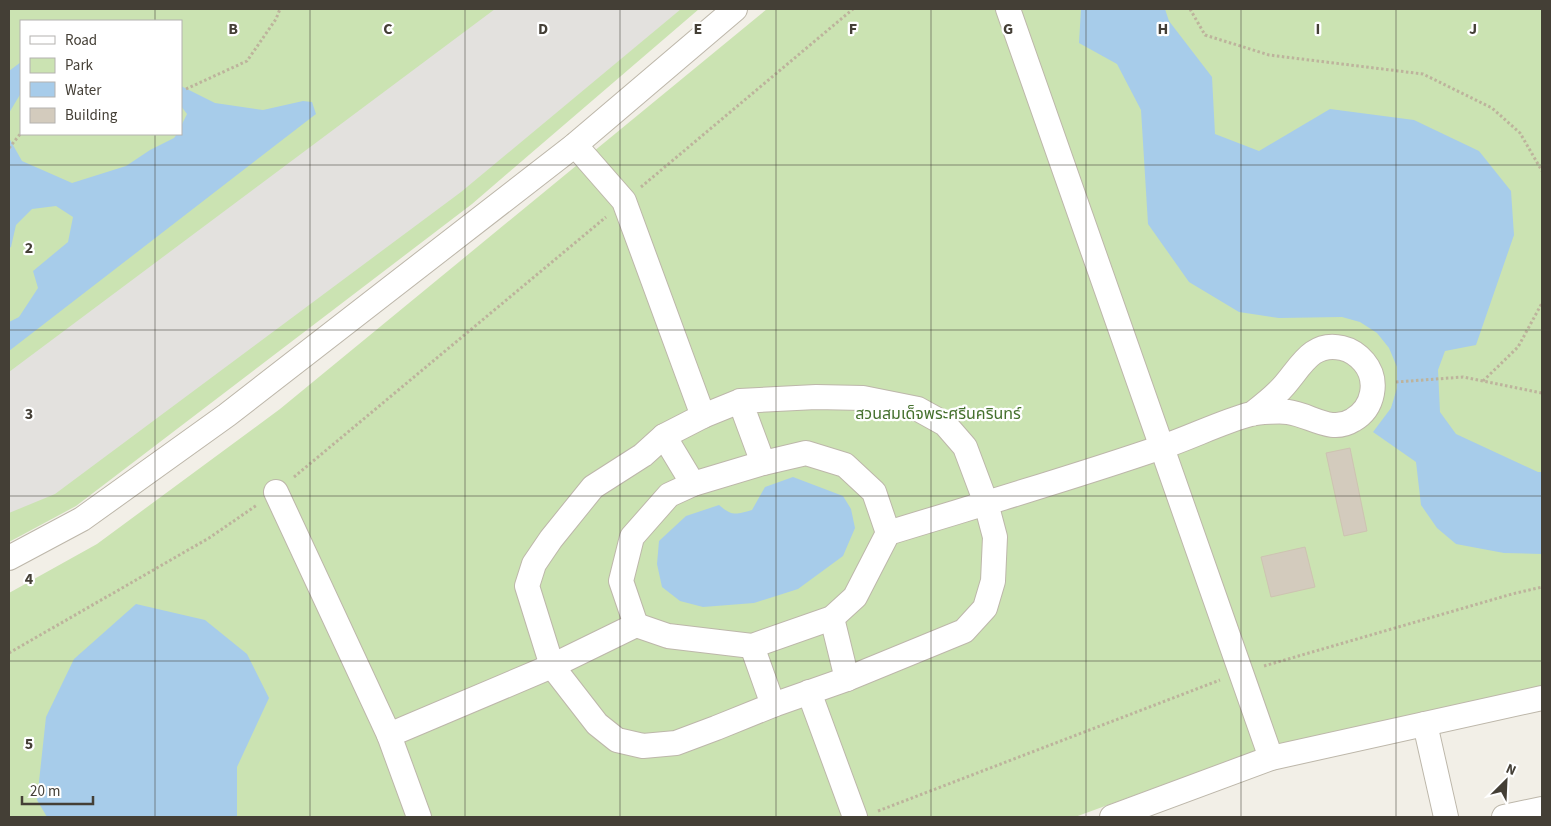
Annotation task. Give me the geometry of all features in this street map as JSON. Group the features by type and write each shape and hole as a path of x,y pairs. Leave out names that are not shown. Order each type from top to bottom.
{"street":[{"path":"9,558 82,519 227,415 575,145 735,9"},
{"path":"1008,9 1271,758"},
{"path":"575,145 624,201 703,416"},
{"path":"388,734 552,666 636,624 668,636 752,646 832,618 855,597 888,533 1162,447 1252,414 1288,412 1328,425 1341,425 1352,421 1370,403 1373,379 1368,367 1360,357 1349,350 1336,347 1324,348 1311,354 1279,392 1252,414"},
{"path":"816,397 863,398 918,409 945,424 965,446 986,503 995,537 993,581 986,608 964,631 847,679 773,705 676,743 643,746 617,740 597,724 552,666 527,586 534,564 551,539 593,487 644,455 664,436 703,416 740,401 816,397"},
{"path":"740,401 763,463"},
{"path":"664,436 692,484"},
{"path":"636,624 621,581 632,537 669,495 692,484 763,463 806,453 845,464 874,492 888,533"},
{"path":"276,492 388,734 419,817"},
{"path":"832,618 847,679"},
{"path":"752,646 773,705"},
{"path":"809,692 862,816"},
{"path":"1116,816 1271,758 1542,698"},
{"path":"1424,724 1446,817"},
{"path":"1504,817 1535,812"}],"path":[{"path":"186,89 247,61 276,19 280,9"},
{"path":"9,653 209,538 276,492 853,9"},
{"path":"1190,9 1205,35 1269,55 1423,74 1492,108 1520,133 1542,171"},
{"path":"9,148 20,133"},
{"path":"1482,381 1518,347 1542,302"},
{"path":"1397,382 1463,377 1542,393"},
{"path":"862,816 1241,672 1542,587"}],"green space":[{"path":"9,9 699,9 472,204 76,506 9,542"},
{"name":"สวนสมเด็จพระศรีนครินทร์","path":"767,9 1542,9 1542,686 1256,751 1075,817 9,817 9,593 97,544 280,409"}],"shaded area":[{"path":"495,9 681,9 461,192 55,494 9,513 9,372"}],"water":[{"path":"1081,9 1165,9 1169,21 1212,77 1215,134 1259,151 1330,109 1414,120 1479,151 1511,191 1514,235 1476,345 1445,351 1438,370 1440,412 1456,434 1538,472 1542,472 1542,554 1504,553 1456,544 1437,528 1421,505 1416,462 1373,432 1391,408 1397,388 1397,367 1389,348 1377,333 1360,322 1342,317 1279,318 1239,312 1189,282 1148,224 1141,110 1117,64 1079,43"},
{"path":"20,63 20,95 9,113 9,71"},
{"path":"182,86 215,103 263,110 303,101 312,102 316,114 9,351 9,322 19,317 38,288 33,271 68,242 73,217 56,206 32,209 16,225 11,247 9,248 9,138 22,161 72,183 126,166 176,135 182,135 182,124 187,114 182,107"},
{"path":"793,477 843,496 851,509 855,528 843,556 798,589 754,603 703,607 680,601 662,587 657,564 659,541 686,516 719,505 734,514 752,510 765,487"},
{"path":"136,604 205,620 247,654 269,698 237,767 237,817 47,817 37,800 46,717 74,659"}],"building":[{"path":"1350,448 1367,531 1344,536 1326,453"},
{"path":"1305,547 1315,587 1271,597 1261,557"}]}
